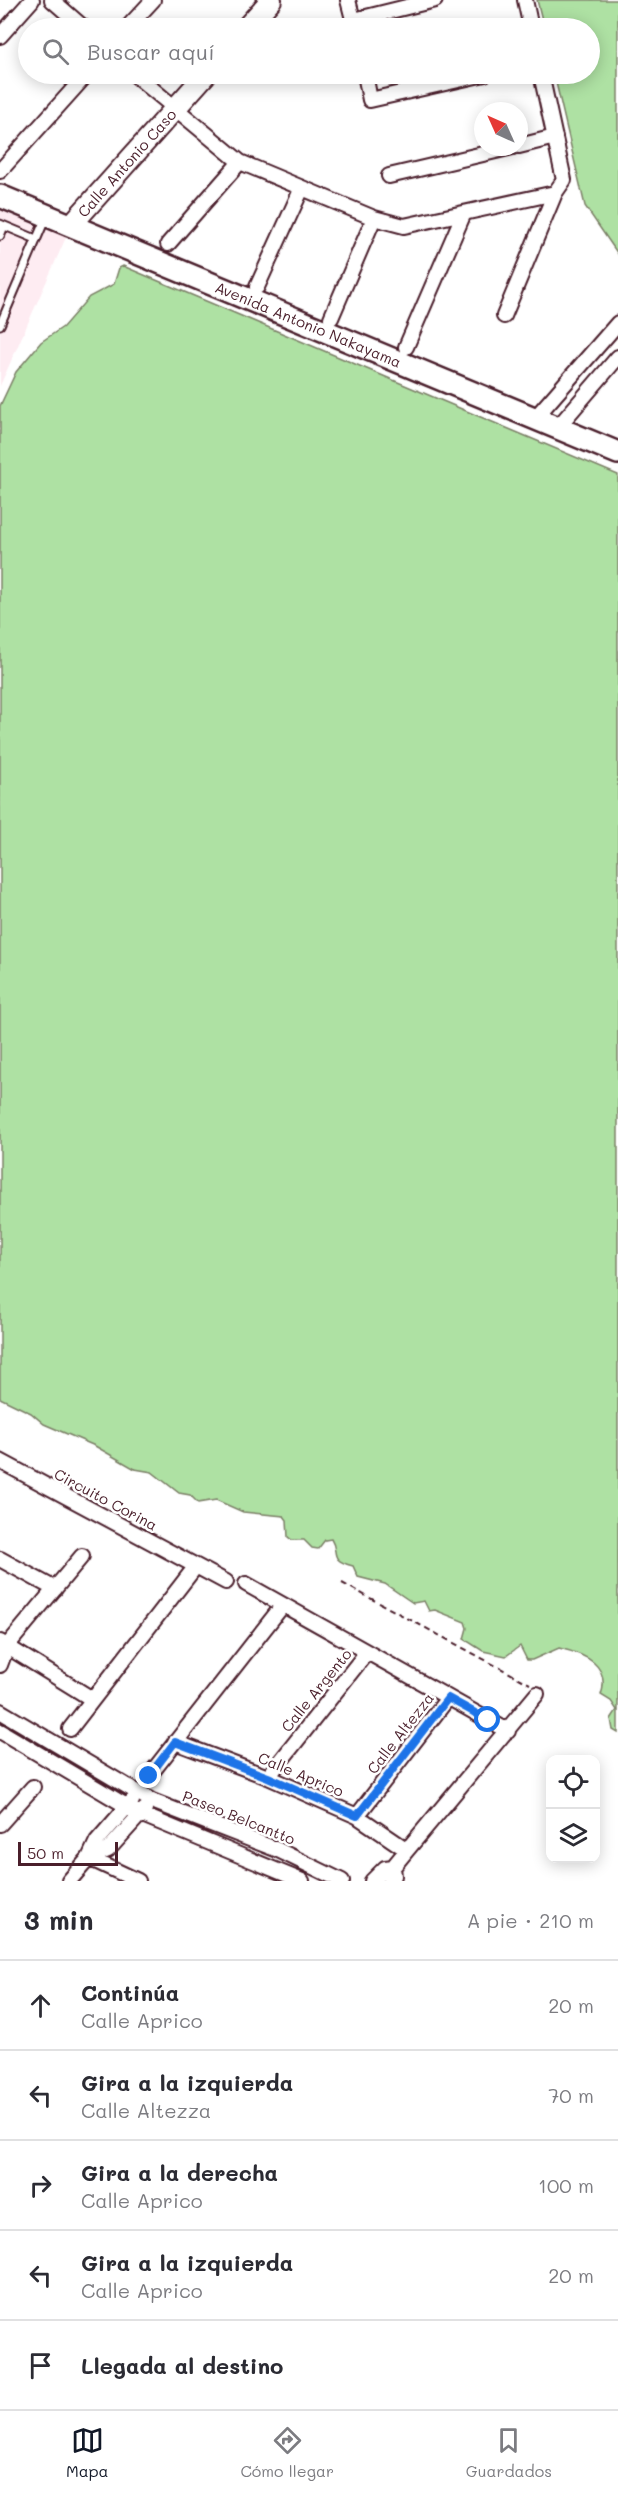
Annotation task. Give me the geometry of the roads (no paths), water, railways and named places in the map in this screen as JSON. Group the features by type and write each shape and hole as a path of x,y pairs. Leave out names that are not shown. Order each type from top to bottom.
{"main road":[{"name":"Avenida Antonio Nakayama","path":"0,196 618,453"}],"street":[{"path":"0,36 32,0"},
{"path":"52,0 73,18"},
{"path":"136,18 153,0"},
{"path":"255,18 271,0"},
{"path":"348,0 353,18"},
{"path":"375,18 435,0"},
{"path":"525,0 529,18"},
{"path":"0,171 78,84"},
{"path":"145,84 240,162 374,218 404,226 555,193"},
{"name":"Calle Antonio Caso","path":"72,224 197,84"},
{"path":"367,84 370,100 441,84"},
{"path":"504,316 555,193 564,180 543,84"},
{"path":"528,144 555,137"},
{"path":"389,176 475,156"},
{"path":"168,244 240,162"},
{"path":"257,287 302,188"},
{"path":"406,347 464,213"},
{"path":"331,318 374,218"},
{"path":"535,418 618,323"},
{"path":"558,427 618,357"},
{"name":"Circuito Corina","path":"0,1461 226,1582"},
{"path":"0,1665 2,1646 82,1556"},
{"path":"0,1559 55,1588"},
{"path":"70,1728 196,1566"},
{"path":"246,1584 507,1731"},
{"path":"149,1776 283,1605"},
{"path":"2,1646 92,1699"},
{"name":"Calle Argento","path":"268,1777 367,1652"},
{"path":"372,1881 385,1868 393,1867 537,1694"},
{"name":"Calle Altezza","path":"357,1816 448,1698"},
{"name":"Paseo Belcantto","path":"0,1711 152,1800 278,1850 342,1881"},
{"path":"0,1731 140,1814 302,1881"},
{"name":"Calle Aprico","path":"175,1742 268,1777 357,1816 407,1850"},
{"path":"0,1824 33,1787"},
{"path":"69,1881 89,1858 94,1846 139,1793"},
{"path":"89,1858 108,1850 152,1800"},
{"path":"89,1858 138,1881"},
{"path":"390,1881 394,1876 393,1867"}],"lane":[{"path":"0,326 47,214"},
{"path":"0,236 2,225 36,238"}]}
